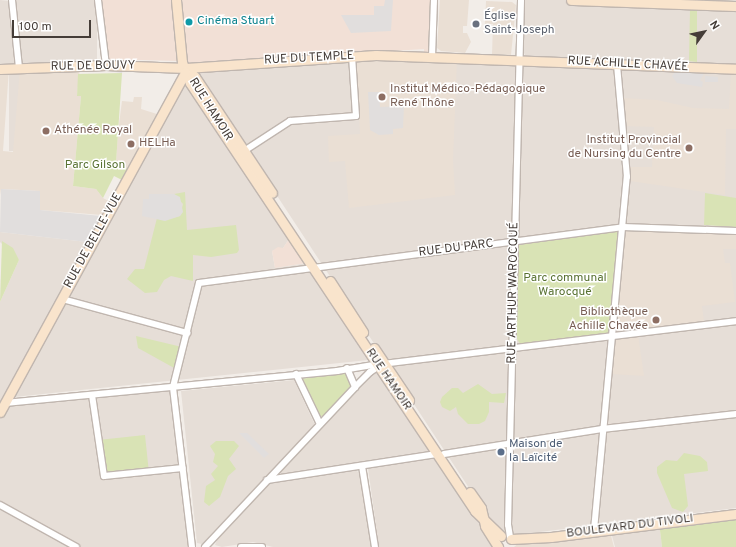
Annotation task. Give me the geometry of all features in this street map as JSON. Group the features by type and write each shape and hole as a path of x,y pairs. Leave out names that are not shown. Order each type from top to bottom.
{"street":[{"path":"12,0 19,68"},
{"path":"98,0 106,65"},
{"path":"176,0 182,58 185,70"},
{"path":"432,57 434,0"},
{"name":"RUE ARTHUR WAROCQUÉ","path":"505,541 508,525 512,442 512,348 521,0"},
{"path":"571,0 736,6"},
{"path":"244,151 290,121 356,116 352,56"},
{"name":"RUE DU TEMPLE","path":"185,70 352,56 519,60"},
{"name":"RUE ACHILLE CHAVÉE","path":"519,60 736,70"},
{"path":"594,530 602,429 628,177 617,64"},
{"name":"RUE DE BOUVY","path":"0,69 106,65 185,70"},
{"name":"RUE HAMOIR","path":"185,70 195,77 244,151 316,266 441,454 475,511 484,518 485,526 505,541"},
{"name":"RUE HAMOIR","path":"185,70 190,83 316,266"},
{"name":"RUE DE BELLE-VUE","path":"0,412 185,70"},
{"name":"RUE DU PARC","path":"187,333 199,283 316,266 515,242 623,227 736,232"},
{"path":"62,299 187,333 173,387 192,547"},
{"path":"5,403 381,365 736,321"},
{"path":"205,547 355,387 370,372 381,365"},
{"path":"347,368 355,387"},
{"path":"296,374 320,424"},
{"path":"92,395 104,476 183,468"},
{"path":"267,480 602,429 736,414"},
{"path":"362,466 375,547"},
{"path":"0,505 76,547"},
{"name":"BOULEVARD DU TIVOLI","path":"505,541 736,514"},
{"path":"241,547 262,547"}],"shaded area":[{"path":"0,0 9,1 15,62 13,64 0,65"},
{"path":"16,0 97,0 97,63 16,63"},
{"path":"102,0 171,0 177,61 108,59"},
{"path":"182,0 432,0 430,51 424,53 424,49 189,64 187,58"},
{"path":"385,0 393,0 391,31 351,33 341,15 374,15 374,6 384,6"},
{"path":"440,0 469,0 467,26 463,26 463,33 467,33 471,42 465,53 441,51 437,48"},
{"path":"525,0 736,0 736,66 526,57 523,51"},
{"path":"486,1 512,2 516,5 511,55 492,54 493,24 485,24"},
{"path":"371,58 736,71 736,508 531,533 528,536 516,537 496,529 197,74 200,69"},
{"path":"356,59 457,60 453,160 455,195 349,208 345,161 329,162 328,136 360,134"},
{"path":"80,60 123,66 122,73 79,67"},
{"name":"Athénée Royal","path":"80,67 77,95 81,96 73,186 96,189 103,198 114,204 107,218 102,215 40,210 40,191 1,189 0,195 0,69 9,69 3,151 13,152 20,69"},
{"path":"9,69 20,69 20,151 9,151"},
{"name":"Institut Provincial de Nursing du Centre","path":"731,71 736,71 736,129 726,129 725,195 630,181 630,167 652,167 654,127 627,126 624,98 657,100 693,108 729,109"},
{"path":"675,72 704,73 700,80 703,82 702,87 677,83 672,76"},
{"path":"705,76 718,77 718,82 705,82"},
{"path":"184,82 289,239 283,248 272,251 275,268 308,263 368,360 14,397 108,225 181,83"},
{"path":"368,92 379,92 380,107 404,106 403,128 393,129 393,134 379,135 370,130"},
{"name":"HELHa","path":"134,97 142,97 141,109 160,115 128,169 116,163 118,132 122,101 133,102"},
{"path":"1,189 40,191 40,210 101,216 87,242 0,232"},
{"path":"149,194 174,194 180,197 183,212 180,216 165,221 142,216 143,199 149,199"},
{"path":"102,215 107,218 5,403 173,387 189,547 0,547 0,302 19,260 0,242 0,232 87,242"},
{"path":"628,229 736,234 736,249 723,249 725,263 730,263 735,302 702,306 704,322 617,331 624,232"},
{"path":"289,239 306,263 275,268 272,251 278,247 283,248"},
{"path":"638,335 644,376 611,374 613,342 619,338"},
{"path":"377,371 430,451 281,474 281,470 372,373"},
{"path":"294,380 315,425 202,544 197,543 181,391"},
{"path":"239,433 247,433 269,454 264,458"},
{"path":"435,458 490,536 495,547 379,547 368,468"},
{"path":"354,470 361,473 372,547 273,547 253,542 222,547 215,545 218,538 269,484"},
{"path":"659,522 662,547 615,547 610,528"},
{"path":"610,532 614,547 514,547 520,542"}],"green space":[{"path":"690,9 697,10 697,62 689,61"},
{"name":"Parc Gilson","path":"122,73 116,163 128,169 122,180 114,176 103,198 96,189 73,186 81,96 77,96 78,74"},
{"path":"185,192 187,230 236,225 239,250 237,253 211,257 193,255 193,281 171,276 164,280 157,292 145,293 127,279 135,269 144,269 157,218 165,220 180,216 183,204 174,194"},
{"path":"705,193 736,198 736,227 704,225"},
{"name":"Parc communal Warocqué","path":"617,231 619,235 608,333 520,344 516,337 519,245"},
{"path":"2,241 13,248 19,260 0,302"},
{"path":"136,336 182,347 176,369 138,348"},
{"path":"347,372 353,385 325,415 320,417 301,379"},
{"path":"478,384 492,394 506,393 504,403 489,402 489,412 485,421 479,424 468,424 458,414 456,407 450,411 442,407 440,402 442,397 452,388 458,388 463,393"},
{"path":"145,435 149,472 102,477 98,440"},
{"path":"216,441 234,441 239,446 229,459 236,469 228,476 220,497 209,506 204,502 206,486 215,480 211,474 218,466 213,462 215,454 210,446"},
{"path":"684,453 700,456 707,462 708,471 684,474 688,506 683,512 672,508 657,473 657,467 666,460 677,461"},
{"path":"736,514 736,547 662,547 659,522"}],"place":[{"name":"Cinéma Stuart","path":"189,22"},
{"name":"Église Saint-Joseph","path":"476,24"},
{"name":"Institut Médico-Pédagogique René Thône","path":"382,97"},
{"name":"Athénée Royal","path":"46,131"},
{"name":"HELHa","path":"131,144"},
{"name":"Institut Provincial de Nursing du Centre","path":"689,148"},
{"name":"Bibliothèque Achille Chavée","path":"656,320"},
{"name":"Maison de la Laïcité","path":"501,452"}]}
